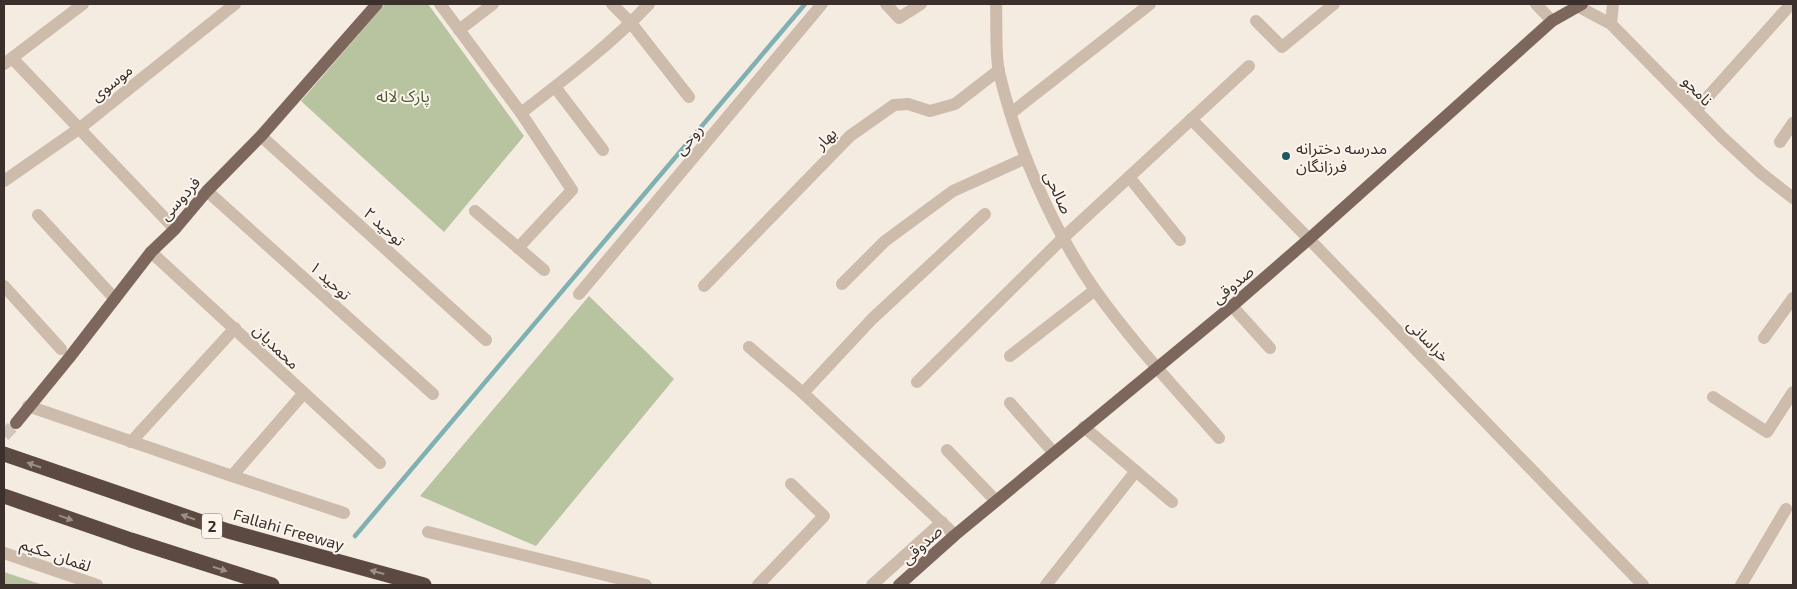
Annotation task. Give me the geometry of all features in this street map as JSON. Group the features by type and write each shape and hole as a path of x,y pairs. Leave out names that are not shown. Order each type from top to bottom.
{"highway":[{"name":"Fallahi Freeway","path":"4,454 228,531 424,585"},
{"name":"2","path":"4,496 112,534 272,585"}],"main road":[{"name":"فردوسی","path":"16,423 28,406 70,358 151,252 175,229 207,191 261,136 377,4"},
{"name":"صدوقی","path":"899,585 1054,452 1232,306 1552,21 1580,5"}],"street":[{"path":"83,4 8,61 80,128 175,229"},
{"name":"موسوی","path":"4,181 80,128 235,4"},
{"path":"440,4 521,113 572,190 518,248"},
{"path":"459,30 493,4"},
{"path":"612,4 631,23 688,97"},
{"path":"521,113 631,23 649,4"},
{"name":"روحی","path":"578,294 822,4"},
{"path":"886,4 899,18 921,4"},
{"name":"صالحی","path":"996,4 998,70 1026,158 1063,238 1095,290 1156,367 1220,438"},
{"path":"1011,113 1150,4"},
{"path":"1256,21 1282,47 1334,4"},
{"path":"1536,4 1552,21"},
{"path":"1611,24 1613,4"},
{"path":"1696,110 1791,4"},
{"name":"نامجو","path":"1580,5 1611,24 1761,173 1793,198"},
{"path":"917,382 1063,238 1249,66"},
{"name":"بهار","path":"704,286 850,136 894,105 908,104 930,111 955,104 998,70"},
{"path":"555,87 603,150"},
{"name":"خراسانی","path":"1191,119 1643,585"},
{"path":"1780,142 1793,123"},
{"name":"توحید ۲","path":"261,136 486,340"},
{"path":"842,284 885,241 953,191 1026,158"},
{"path":"1129,177 1180,240"},
{"name":"توحید ۱","path":"207,191 433,394"},
{"path":"475,211 544,270"},
{"path":"803,393 872,319 984,214"},
{"path":"38,215 115,299"},
{"name":"محمدیان","path":"151,252 380,463"},
{"path":"4,286 61,349"},
{"path":"1010,356 1095,290"},
{"path":"1764,338 1793,298"},
{"path":"1232,306 1270,348"},
{"path":"131,442 235,328"},
{"path":"749,347 803,393 955,535"},
{"path":"1712,397 1767,432 1793,392"},
{"path":"232,476 303,394"},
{"path":"1010,403 1054,452"},
{"path":"28,406 344,513"},
{"path":"1084,427 1172,502"},
{"path":"948,450 996,501"},
{"path":"1046,585 1136,471"},
{"path":"758,585 824,516 791,484"},
{"path":"1741,585 1786,509"},
{"path":"872,585 942,522"},
{"path":"428,532 646,585"},
{"name":"لقمان حکیم","path":"4,553 97,585"}],"green space":[{"name":"پارک لاله","path":"385,4 428,4 524,136 444,232 301,101"},
{"path":"589,296 674,379 536,546 420,496"},
{"path":"4,572 43,585 4,585"}],"waterway":[{"path":"355,536 805,4"}],"tunnel":[{"path":"4,436 16,423"}],"place":[{"name":"مدرسه دخترانه فرزانگان","path":"1286,156"}]}
